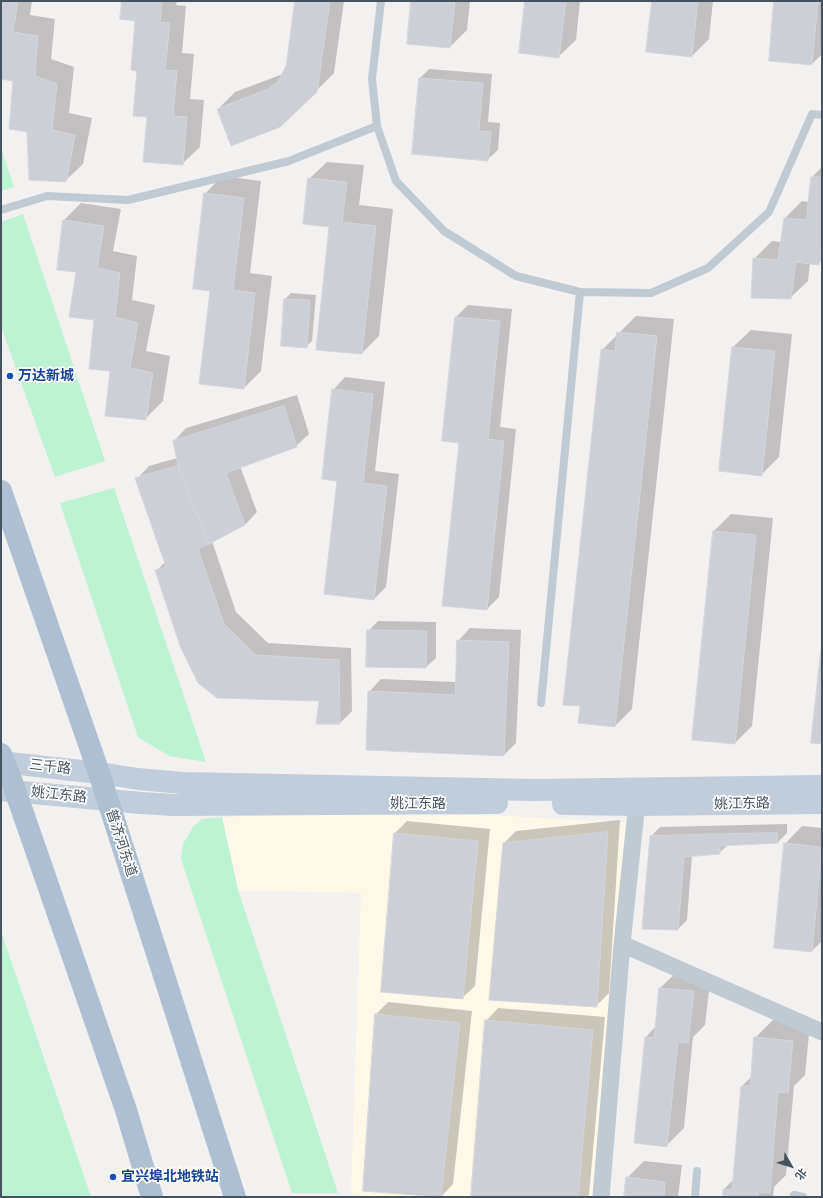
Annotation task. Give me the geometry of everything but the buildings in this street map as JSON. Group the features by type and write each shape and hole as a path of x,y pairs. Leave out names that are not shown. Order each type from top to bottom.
{"main road":[{"name":"普济河东道","path":"1,491 108,800 235,1197"},
{"path":"2,759 8,790 126,1110 152,1197"}],"street":[{"name":"三千路","path":"2,759 99,773"},
{"name":"姚江东路","path":"99,773 138,779 183,783 534,790 638,797 822,803"},
{"name":"姚江东路","path":"8,790 174,805 530,803 822,786"},
{"path":"601,1197 622,944 638,797"},
{"path":"622,944 822,1032"}],"lane":[{"path":"381,1 372,79 377,126 396,181 444,231 516,276 580,292 650,293 708,268 769,212 812,114 822,115"},
{"path":"1,210 47,196 128,200 288,161 377,126"},
{"path":"541,703 580,292"},
{"path":"695,1197 697,1171"},
{"path":"793,1197 794,1195 803,1197"}],"shaded area":[{"path":"380,812 508,816 626,823 592,1197 380,1197 351,1194 361,893 238,890 222,817"}],"green space":[{"path":"1,148 14,187 1,191"},
{"path":"23,214 105,461 55,477 1,327 1,222"},
{"path":"114,488 206,762 169,756 138,737 60,503"},
{"path":"222,817 238,890 338,1193 292,1193 181,859 183,844 193,827 202,819"},
{"path":"1,931 91,1197 1,1197"}],"place":[{"name":"万达新城","path":"10,376"},
{"name":"宜兴埠北地铁站","path":"113,1177"}]}
